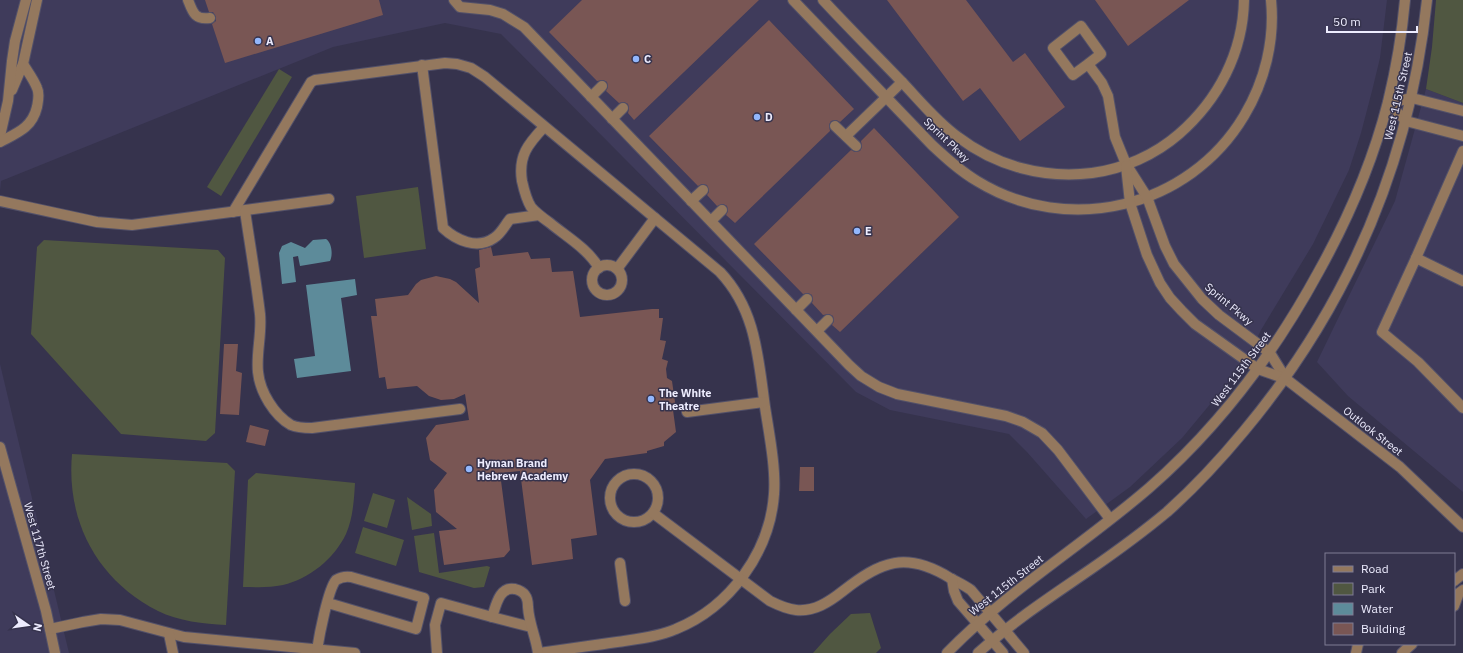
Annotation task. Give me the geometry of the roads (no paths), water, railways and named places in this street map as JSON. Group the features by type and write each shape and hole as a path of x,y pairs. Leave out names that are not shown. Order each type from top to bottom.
{"street":[{"path":"0,136 8,101 12,61 26,0"},
{"path":"8,101 23,64 37,0"},
{"path":"188,0 196,16 203,19 210,18"},
{"path":"454,0 460,6 490,10 514,20 524,27 849,366 861,376 879,387 897,394 1006,416 1023,422 1042,433 1058,450 1110,519"},
{"name":"Sprint Pkwy","path":"793,0 947,160 994,191 1030,204 1067,209 1098,209 1130,203 1147,197 1165,189 1195,171 1221,148 1240,123 1256,94 1267,61 1272,26 1271,0"},
{"name":"Sprint Pkwy","path":"822,0 945,127 958,137 974,148 1002,162 1036,171 1068,175 1099,172 1144,157 1174,139 1201,113 1211,100 1227,73 1241,30 1244,0"},
{"name":"West 115th Street","path":"947,653 977,623 1149,488 1184,455 1217,420 1270,353 1311,285 1341,229 1367,170 1388,103 1399,45 1405,0"},
{"name":"West 115th Street","path":"978,653 1004,630 1134,538 1194,488 1286,379 1327,314 1360,251 1387,185 1412,98 1420,54 1427,0"},
{"path":"1081,26 1101,54 1088,64 1073,75 1053,48 1081,26"},
{"path":"233,212 311,82 316,80 422,65 445,63 458,64 471,68 485,77 720,272 736,291 751,324 755,342 772,464 774,494 770,520 762,544 741,579 733,589 702,615 676,629 646,637 538,653 531,627 528,600 525,595 517,589 507,589 499,596 492,617"},
{"path":"0,142 30,124 36,111 39,97 38,89 23,64"},
{"path":"1088,64 1102,83 1108,96 1115,137 1126,164 1130,203 1149,260 1160,283 1170,298 1195,324 1258,369"},
{"path":"422,65 443,228 451,236 462,241 473,243 485,242 494,238 510,219 539,215"},
{"path":"846,136 902,82"},
{"path":"591,97 602,86"},
{"path":"1388,103 1412,98 1463,111"},
{"path":"1388,103 1406,121 1463,136"},
{"path":"612,119 623,108"},
{"path":"544,126 529,143 524,153 522,164 522,181 526,198 531,207 539,215 589,254 599,268"},
{"path":"836,126 856,146"},
{"path":"1463,152 1382,332 1418,362 1463,408"},
{"name":"Sprint Pkwy","path":"1126,164 1147,197 1165,246 1174,264 1202,299 1219,315 1270,353 1286,379"},
{"path":"691,201 703,190"},
{"path":"0,201 97,222 116,225 143,225 329,198"},
{"path":"711,221 722,210"},
{"path":"245,211 261,326 258,352 258,373 264,393 269,402 283,419 292,425 302,428 312,428 460,409"},
{"path":"617,269 655,218"},
{"path":"1416,258 1463,281"},
{"path":"610,266 617,269 621,275 622,285 616,293 607,295 598,292 593,283 594,274 599,268 610,266"},
{"path":"796,310 807,299"},
{"path":"817,331 828,320"},
{"name":"Outlook Street","path":"1258,369 1286,379 1400,467 1463,527"},
{"path":"687,412 764,402"},
{"name":"West 117th Street","path":"0,447 50,629 55,653"},
{"path":"629,474 638,474 649,479 657,489 659,497 658,505 654,513 641,522 626,521 619,517 614,512 610,497 615,483 629,474"},
{"path":"654,513 770,601 783,607 797,610 825,604 866,573 894,562 909,562 924,565 940,571 971,590 1024,653"},
{"path":"620,563 625,601"},
{"path":"1455,580 1463,574"},
{"path":"317,650 320,630 333,585 337,580 344,576 531,627"},
{"path":"952,579 954,591 958,601 1003,653"},
{"path":"1455,603 1459,589"},
{"path":"328,603 416,629 424,598"},
{"path":"438,653 435,625 441,603"},
{"path":"50,629 101,619 120,620 169,634 201,639 355,653"},
{"path":"169,634 173,653"},
{"path":"1402,653 1411,645"}],"water":[{"path":"326,239 330,243 330,261 300,266 298,256 293,257 296,282 282,284 279,253 282,246 291,242 305,248 313,240"},
{"path":"355,279 357,295 341,298 351,371 297,378 294,359 315,356 306,285"}],"place":[{"name":"A","path":"258,41"},
{"name":"C","path":"636,59"},
{"name":"D","path":"757,117"},
{"name":"E","path":"857,231"},
{"name":"The White Theatre","path":"651,399"},
{"name":"Hyman Brand Hebrew Academy","path":"469,469"}]}
